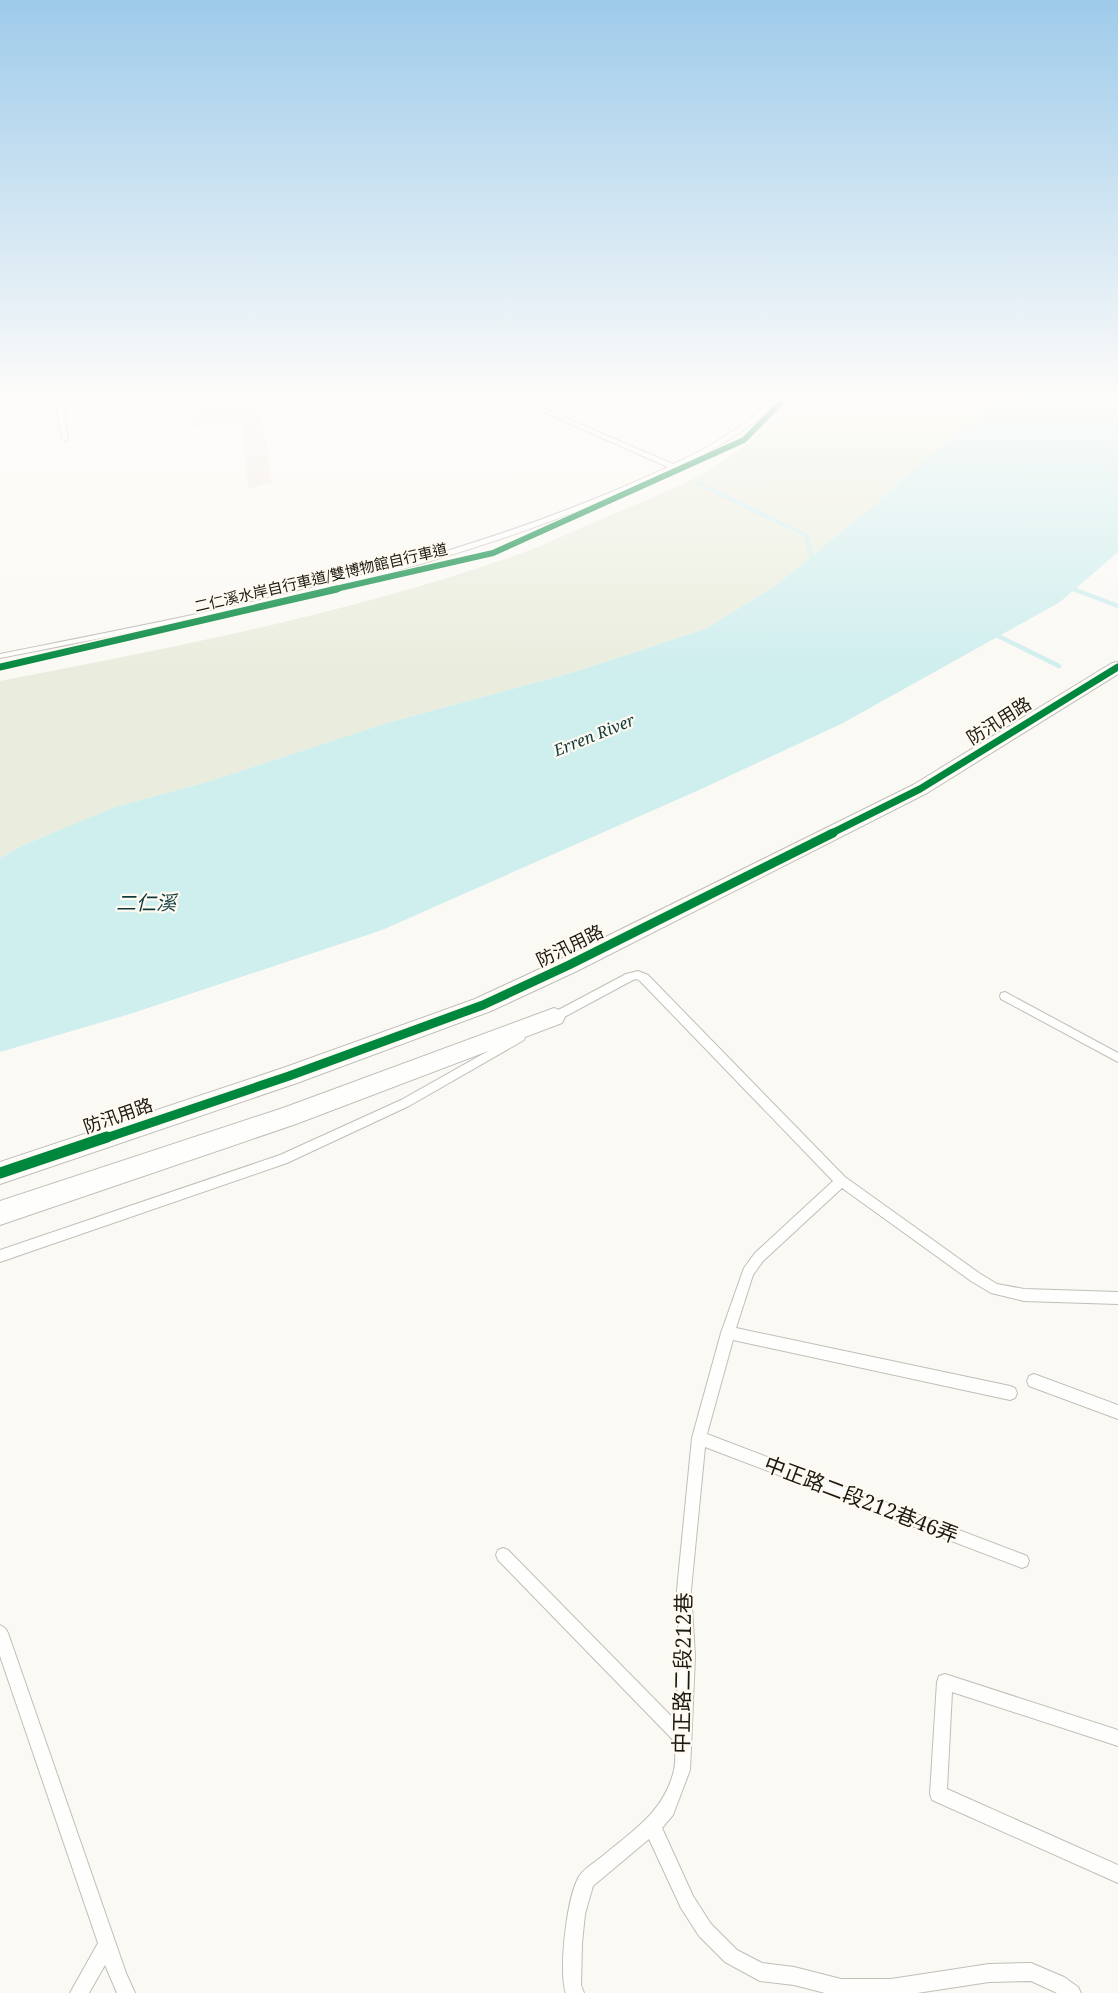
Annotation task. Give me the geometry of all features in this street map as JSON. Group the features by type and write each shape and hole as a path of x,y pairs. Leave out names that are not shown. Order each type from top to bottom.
{"street":[{"name":"防汛用路","path":"0,1173 289,1076 483,1005 569,965 920,789 1118,668"},
{"path":"0,1212 287,1118 554,1017"}],"lane":[{"path":"0,656 219,612 375,577 566,514 626,488"},
{"path":"0,1256 283,1159 405,1103 554,1017 638,975 644,978 841,1181 995,1290 1024,1295 1118,1298"},
{"path":"1005,996 1118,1058"},
{"name":"中正路二段212巷","path":"575,1993 572,1985 573,1943 576,1914 586,1881 652,1826 667,1809 682,1770 687,1656 684,1590 699,1438 728,1333 748,1272 759,1257 841,1181"},
{"path":"728,1333 1010,1393"},
{"path":"1034,1381 1118,1412"},
{"name":"中正路二段212巷46弄","path":"699,1438 1022,1561"},
{"path":"502,1555 684,1740"},
{"path":"0,1633 107,1945 126,1993"},
{"path":"1118,1738 945,1683 938,1794 1118,1874"},
{"path":"652,1826 687,1902 705,1930 731,1956 760,1972 794,1976 841,1988 891,1988 989,1973 1031,1972 1058,1983 1072,1993"},
{"path":"79,1993 107,1945"}],"green space":[{"path":"673,488 893,488 775,586 705,629 571,673 387,723 207,782 115,807 26,844 0,858 0,681 264,627 394,594 522,553"}],"water":[{"name":"二仁溪","path":"893,488 1118,488 1118,552 1060,602 841,724 699,790 382,930 130,1014 0,1052 0,858 26,844 115,807 207,782 387,723 571,673 705,629 775,586"}],"waterway":[{"path":"707,488 806,535 813,563"},
{"path":"1068,587 1077,590"},
{"path":"1073,589 1118,606"},
{"path":"992,633 1059,666"}],"cycle path":[{"name":"二仁溪水岸自行車道/雙博物館自行車道","path":"0,667 493,553 637,488"},
{"path":"0,1173 289,1076 483,1005 569,965 920,789 1118,667"}],"water label":[{"name":"Erren River","path":"594,735"}]}
